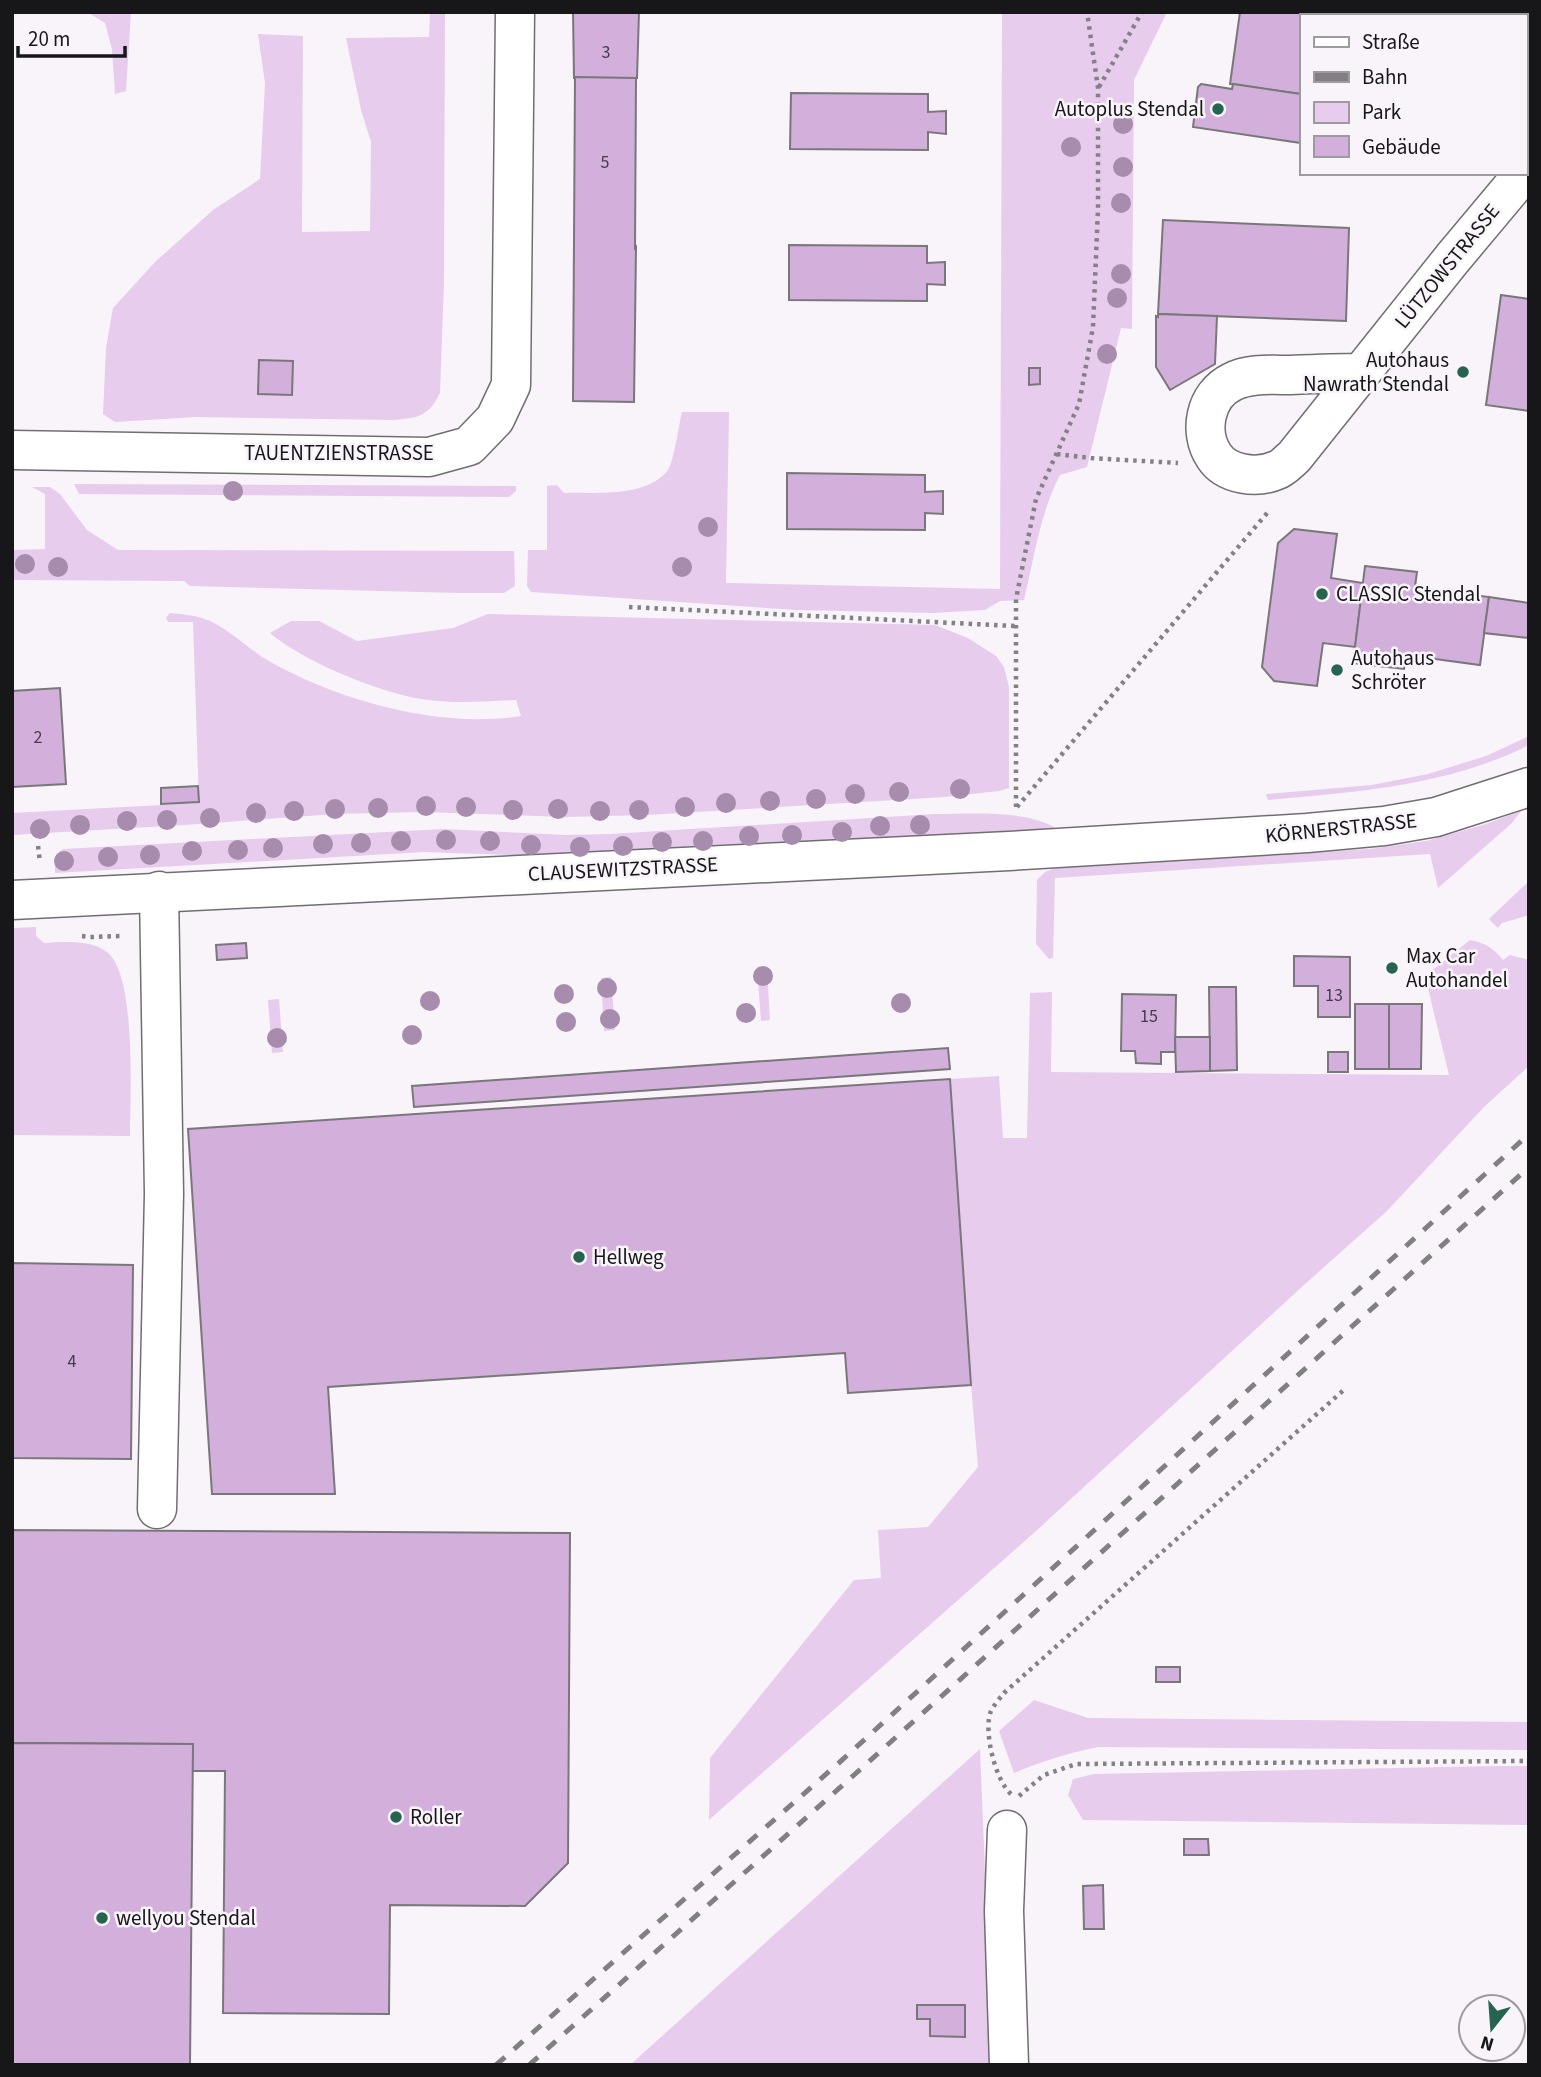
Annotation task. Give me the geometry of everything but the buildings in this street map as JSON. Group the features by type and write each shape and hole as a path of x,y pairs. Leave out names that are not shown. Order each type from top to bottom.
{"street":[{"name":"TAUENTZIENSTRASSE","path":"12,450 429,457 469,446 495,419 511,385 515,12"},
{"name":"LÜTZOWSTRASSE","path":"1215,458 1240,474 1260,475 1279,470 1294,457 1522,175"},
{"path":"1215,458 1205,431 1207,411 1216,394 1231,382 1250,376 1360,373"},
{"name":"KÖRNERSTRASSE","path":"1233,838 1384,827 1436,817 1529,788"},
{"name":"CLAUSEWITZSTRASSE","path":"12,900 1233,838"},
{"path":"157,1509 164,1194 159,891"},
{"path":"1009,2065 1004,1911 1012,1814"}],"path":[{"path":"1087,12 1098,88 1098,209 1093,327 1079,404 1036,499 1018,587 1015,626 1016,807 1270,510"},
{"path":"1098,88 1142,12"},
{"path":"1057,454 1183,464 1215,458"},
{"path":"629,607 1015,626"},
{"path":"1012,1814 1007,1790 988,1740 990,1712 1004,1693 1346,1388"},
{"path":"1012,1814 1044,1775 1076,1764 1529,1761"}],"green space":[{"path":"87,12 131,12 126,91 115,94 112,49 105,23"},
{"path":"430,12 445,12 444,282 440,393 431,407 416,417 393,420 196,417 115,422 103,414 106,348 113,308 156,261 213,210 260,179 265,83 258,34 303,36 302,232 370,231 371,142 361,110 346,38 429,37"},
{"path":"1002,12 1167,12 1134,80 1132,329 1121,328 1087,467 1060,475 1047,505 1024,600 1000,601 985,610 932,613 797,610 531,592 527,586 528,550 547,550 547,486 557,485 564,493 605,493 634,489 659,479 670,465 682,412 729,412 726,583 1000,589"},
{"path":"74,484 516,486 516,491 509,497 79,494"},
{"path":"32,487 50,487 60,494 87,530 118,550 514,551 515,586 504,593 459,593 190,586 184,581 12,580 12,550 45,549 45,494"},
{"path":"170,613 194,616 211,622 269,661 327,688 391,708 457,719 521,716 516,700 440,701 390,692 323,666 270,633 291,621 319,621 357,641 453,628 488,614 935,625 968,638 996,656 1004,667 1009,687 1009,788 945,797 647,815 567,817 424,812 335,814 12,835 12,813 199,803 193,622 168,622 166,618"},
{"path":"1529,736 1529,745 1498,759 1434,778 1368,790 1301,797 1268,800 1266,794 1372,785 1428,774 1486,756"},
{"path":"1521,811 1512,823 1438,888 1430,854 1055,878 1053,958 1049,959 1036,944 1037,880 1045,872 1062,865 1369,849 1426,841"},
{"path":"935,814 1016,816 1046,823 1059,830 571,857 424,852 55,873 55,862 63,849 444,829 566,835 610,834"},
{"path":"1529,881 1529,915 1502,923 1498,928 1489,919"},
{"path":"36,927 36,936 44,943 77,942 93,945 107,952 117,965 123,985 130,1038 130,1136 12,1135 12,928"},
{"path":"1470,940 1489,947 1503,960 1510,955 1529,960 1529,1066 1485,1106 1387,1211 1036,1531 709,1820 710,1758 854,1580 881,1578 878,1530 928,1527 978,1467 950,1079 999,1076 1003,1138 1027,1138 1030,993 1052,992 1051,1072 1449,1075 1425,976"},
{"path":"757,967 767,967 770,1020 761,1021"},
{"path":"611,977 615,1030 604,1031 601,978"},
{"path":"279,999 283,1052 272,1053 268,1000"},
{"path":"1034,1700 1088,1718 1529,1722 1529,1750 1098,1747 1014,1773 999,1731"},
{"path":"980,1749 993,2065 630,2065"},
{"path":"1529,1766 1529,1825 1083,1820 1068,1795 1073,1779 1094,1774"}],"railway":[{"path":"496,2065 841,1761 1529,1134"},
{"path":"529,2065 1529,1167"}],"place":[{"name":"Autoplus Stendal","path":"1218,109"},
{"name":"Autohaus Nawrath Stendal","path":"1463,372"},
{"name":"CLASSIC Stendal","path":"1322,594"},
{"name":"Autohaus Schröter","path":"1337,670"},
{"name":"Max Car Autohandel","path":"1392,968"},
{"name":"Hellweg","path":"579,1257"},
{"name":"Roller","path":"396,1817"},
{"name":"wellyou Stendal","path":"102,1918"}]}
